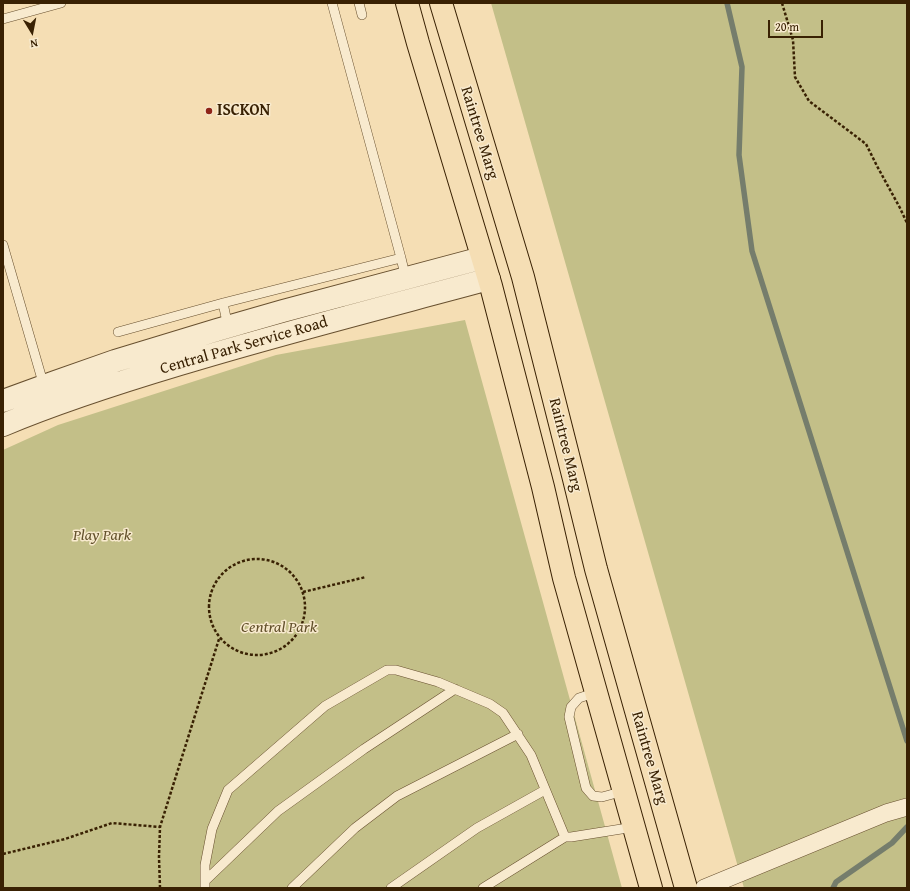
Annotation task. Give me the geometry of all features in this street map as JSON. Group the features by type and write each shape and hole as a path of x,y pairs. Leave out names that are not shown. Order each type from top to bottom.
{"main road":[{"name":"Raintree Marg","path":"407,3 488,279 564,578 651,888"},
{"name":"Raintree Marg","path":"441,3 522,277 596,569 686,888"}],"street":[{"name":"Central Park Service Road","path":"3,402 115,361 228,327 482,258"},
{"name":"Central Park Service Road","path":"3,425 62,402 121,382 289,332 488,279"},
{"path":"704,888 886,813 907,807"}],"lane":[{"path":"3,20 61,3"},
{"path":"332,3 406,279"},
{"path":"359,3 362,15"},
{"path":"3,245 44,386"},
{"path":"118,332 223,303 401,258"},
{"path":"223,303 228,327"},
{"path":"205,885 205,865 212,829 228,790 325,706 387,670 396,670 438,682 490,704 503,713 531,755 565,837"},
{"path":"205,885 278,811 364,749 455,689"},
{"path":"596,692 579,698 571,707 570,716 586,788 593,796 602,797 624,791"},
{"path":"292,888 355,828 397,796 518,734"},
{"path":"391,888 477,828 546,790"},
{"path":"483,888 565,837 634,827"}],"path":[{"path":"782,3 793,40 795,77 809,101 866,144 907,223"},
{"path":"260,558 279,564 294,576 303,592 306,611 300,630 288,644 272,654 252,656 234,651 219,639 210,622 208,603 213,585 225,570 242,561 260,558"},
{"path":"303,592 366,577"},
{"path":"160,888 160,827 219,639"},
{"path":"3,854 65,838 112,823 160,827"}],"green space":[{"path":"491,3 907,3 907,888 744,888"},
{"name":"Central Park","path":"465,320 622,888 3,888 3,450 58,425 276,355"}],"waterway":[{"path":"727,3 742,67 739,155 752,251 907,741"},
{"path":"833,888 836,882 892,843 907,827"}],"place":[{"name":"ISCKON","path":"209,111"}],"park label":[{"name":"Play Park","path":"102,536"}]}
